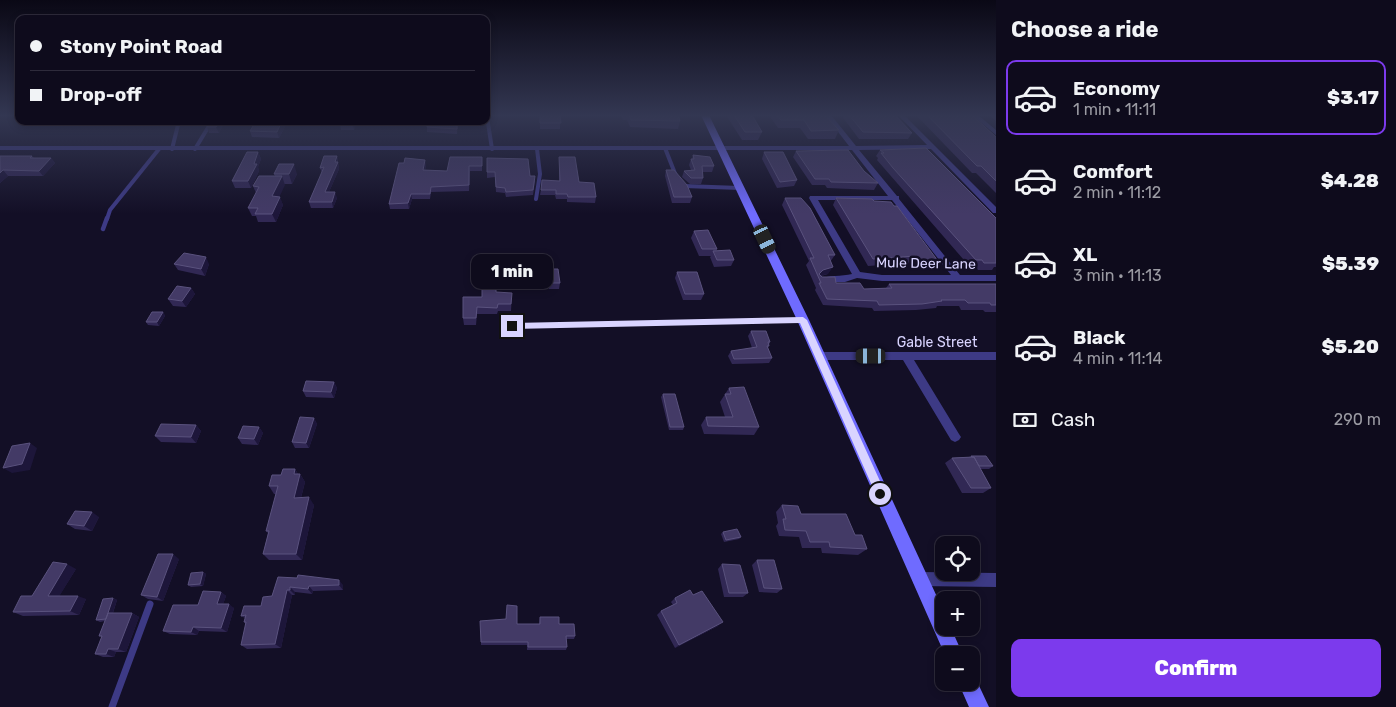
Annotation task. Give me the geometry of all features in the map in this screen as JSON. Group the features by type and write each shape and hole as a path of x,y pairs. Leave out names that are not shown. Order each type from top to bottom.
{"main road":[{"path":"722,149 803,320 950,646"},
{"path":"971,691 979,707"}],"street":[{"path":"0,148 788,148"},
{"path":"854,148 896,198 958,278"},
{"path":"933,148 996,211"},
{"path":"857,275 813,198 896,198"},
{"name":"Mule Deer Lane","path":"820,280 845,279 857,275 882,278 996,278"},
{"name":"Gable Street","path":"819,356 996,356"},
{"path":"906,356 955,436"},
{"path":"919,579 996,580"}],"lane":[{"path":"664,148 677,181 688,188 741,188"},
{"path":"103,229 110,210 159,149"},
{"path":"536,199 540,174 537,149"},
{"path":"704,181 706,188"},
{"path":"512,326 803,320"},
{"path":"112,707 150,604"}],"building":[{"path":"926,148 996,218 996,263 984,263 982,260 976,260 893,168 880,150"},
{"path":"959,148 996,148 996,181 981,166 977,166"},
{"path":"848,150 864,171 878,183 831,182 829,179 815,179 796,151"},
{"path":"247,152 258,152 254,164 257,164 248,181 232,181"},
{"path":"764,152 783,152 797,180 780,182"},
{"path":"693,155 710,157 714,166 702,166 703,178 691,178 684,171 695,170 691,159 694,159"},
{"path":"0,156 51,158 39,171 3,170 0,173"},
{"path":"324,156 337,156 335,162 338,162 325,192 335,192 332,202 309,202 324,167 320,168"},
{"path":"450,157 482,157 482,166 469,166 469,185 431,187 430,194 411,194 408,203 389,204 399,163 404,163 405,158 425,160 423,170 447,171"},
{"path":"559,157 575,157 579,182 594,183 596,197 568,197 567,194 556,194 556,190 541,190 542,180 560,181"},
{"path":"487,158 528,159 530,176 535,176 533,190 506,192 505,188 496,187 495,172 487,172"},
{"path":"279,164 294,164 289,174 274,174"},
{"path":"666,170 674,170 687,185 692,197 674,197"},
{"path":"259,176 282,176 272,196 280,197 272,214 255,214 258,208 248,208 259,187 253,186"},
{"path":"785,198 801,198 810,208 835,255 828,255 833,267 823,270 819,274 822,277 835,277 836,283 860,283 864,289 892,288 889,284 996,284 996,305 991,305 990,303 968,303 965,300 941,300 922,304 879,305 877,301 827,299 810,258 814,258"},
{"path":"836,198 872,199 874,201 891,202 894,206 897,206 938,261 920,261 916,256 873,259"},
{"path":"708,230 717,249 702,249 694,231"},
{"path":"730,250 734,260 717,260 713,251"},
{"path":"184,253 206,257 201,269 174,264"},
{"path":"548,269 558,269 560,283 550,283"},
{"path":"677,272 697,272 704,294 685,294"},
{"path":"482,274 496,274 496,292 512,293 511,304 498,304 497,308 477,307 476,318 463,318 463,297 482,297"},
{"path":"177,286 191,288 182,301 168,299"},
{"path":"152,312 163,312 157,322 146,322"},
{"path":"751,331 766,331 770,342 768,342 769,346 767,346 772,358 734,359 731,351 757,347"},
{"path":"306,381 334,382 331,392 303,391"},
{"path":"744,387 759,427 708,426 706,417 733,417 725,394 731,394 729,388"},
{"path":"663,394 675,394 684,427 670,427"},
{"path":"300,417 314,418 306,443 292,442"},
{"path":"161,424 196,425 191,437 155,436"},
{"path":"243,426 259,427 254,439 238,438"},
{"path":"30,443 22,464 3,468 12,446"},
{"path":"971,456 986,456 993,466 979,466 974,457"},
{"path":"974,457 991,488 971,488 952,458"},
{"path":"283,469 295,469 294,474 300,474 294,498 309,497 296,554 263,554 269,531 266,531 278,486 269,486 272,475 281,475"},
{"path":"782,505 798,506 801,514 846,514 855,535 862,535 867,549 830,547 829,542 810,542 806,531 785,530 783,519 786,519"},
{"path":"75,511 92,512 84,526 67,524"},
{"path":"737,529 741,537 726,540 723,532"},
{"path":"158,554 173,554 157,597 141,595"},
{"path":"757,560 774,560 782,589 764,588"},
{"path":"53,562 67,564 48,596 78,596 70,611 13,612 21,596 32,596"},
{"path":"722,564 740,565 748,593 729,593"},
{"path":"203,572 200,584 188,585 191,573"},
{"path":"298,575 339,580 339,585 309,586 308,589 290,587 290,590 287,590 275,644 241,645 246,622 244,622 246,615 241,616 244,606 261,606 263,597 272,596 278,577 297,578"},
{"path":"690,590 693,595 702,591 723,622 679,645 661,611 677,603 675,598"},
{"path":"203,591 221,592 217,604 229,604 221,628 193,627 191,632 163,631 173,605 198,605"},
{"path":"113,598 106,619 96,620 103,599"},
{"path":"507,605 517,606 517,624 540,624 540,617 559,617 559,624 574,624 575,636 566,636 567,647 528,647 528,642 481,642 480,621 506,619"},
{"path":"108,613 132,613 118,649 108,649 106,654 95,654 102,636 99,636"}],"route":[{"path":"512,326 803,320 880,494"}]}
